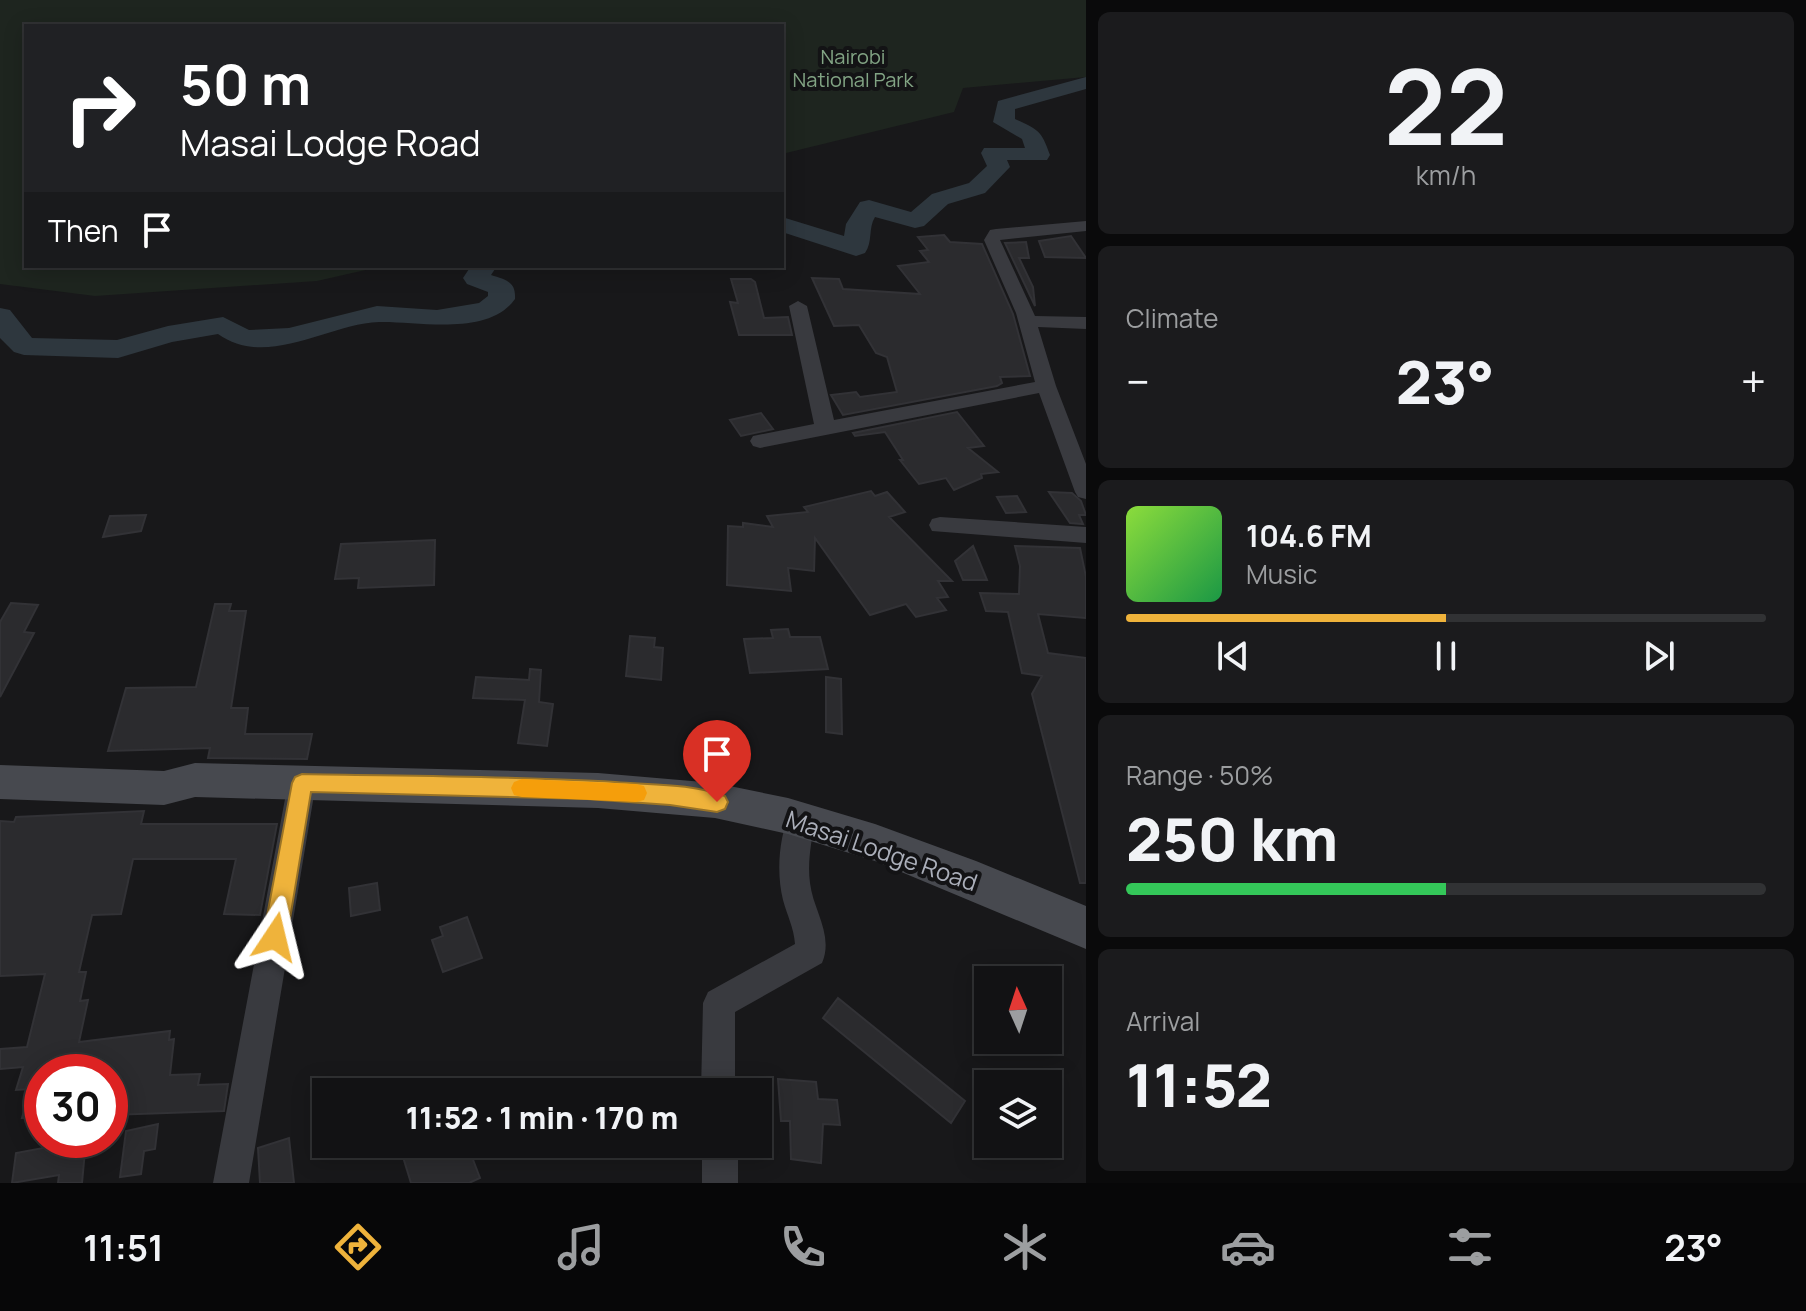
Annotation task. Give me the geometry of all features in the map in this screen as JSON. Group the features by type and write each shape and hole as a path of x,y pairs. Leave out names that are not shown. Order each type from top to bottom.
{"street":[{"path":"1086,226 996,234 992,240 1027,321 1046,386 1086,492"},
{"path":"798,306 825,428"},
{"path":"1027,321 1086,323"},
{"path":"760,441 1046,386"},
{"path":"940,525 1086,535"},
{"name":"Masai Lodge Road","path":"0,782 164,788 195,780 670,795 801,819 1015,896 1086,928"},
{"path":"231,1183 302,783"},
{"path":"718,1078 719,1003 811,952 812,941 796,891 794,857 801,819"},
{"path":"720,1158 720,1183"}],"green space":[{"name":"Nairobi National Park","path":"0,0 1086,0 1086,77 963,88 954,112 784,154 784,24 24,24 24,268 374,268 317,281 95,296 0,284"}],"building":[{"path":"944,235 950,242 982,244 1013,314 1030,376 1000,377 1002,383 997,386 843,415 831,395 856,392 860,397 897,392 887,357 876,353 859,325 834,326 812,278 839,279 843,289 920,294 898,266 929,262 920,251 928,250 918,237"},
{"path":"1071,236 1086,258 1045,257 1039,241"},
{"path":"1026,242 1029,258 1019,258 1033,287 1035,306 1005,243"},
{"path":"731,279 751,279 755,282 764,318 788,317 792,335 739,335 730,302 738,303"},
{"path":"957,412 984,446 968,448 998,472 981,474 982,478 954,490 946,478 919,484 900,460 903,460 885,432 855,436 853,433"},
{"path":"761,413 773,429 741,436 730,420"},
{"path":"871,491 875,496 887,492 905,512 889,517 952,581 938,581 948,597 937,598 946,610 916,617 906,604 870,615 815,538 814,571 788,568 791,591 727,585 728,526 743,527 743,523 773,527 767,516 808,512 804,507"},
{"path":"1049,492 1072,493 1081,501 1086,515 1079,515 1083,524 1070,523"},
{"path":"1017,496 1026,512 1006,513 997,497"},
{"path":"146,515 141,531 103,537 110,516"},
{"path":"435,540 434,585 358,588 359,578 335,579 341,544"},
{"path":"973,546 987,580 963,580 955,561"},
{"path":"1015,546 1080,548 1086,577 1086,618 1038,614 1048,653 1086,658 1086,883 1080,883 1032,694 1042,676 1022,673 1008,612 986,611 980,593 1019,594 1020,566"},
{"path":"11,603 38,605 24,632 34,633 0,697 0,622"},
{"path":"215,604 231,604 229,611 246,611 231,708 248,708 245,734 312,734 307,759 208,758 210,748 108,751 126,688 196,687"},
{"path":"788,629 790,637 820,637 828,669 750,673 744,639 773,638 771,630"},
{"path":"630,636 655,638 654,647 663,648 661,680 626,676"},
{"path":"530,669 541,670 539,702 553,704 547,746 518,743 525,700 473,698 476,677 529,680"},
{"path":"826,677 841,679 842,734 826,732"},
{"path":"144,811 141,824 277,824 260,915 224,914 236,859 133,859 121,914 92,915 79,972 86,972 80,1001 88,1000 79,1042 170,1031 169,1040 174,1039 170,1075 200,1074 198,1085 228,1084 224,1111 128,1114 128,1054 24,1054 24,1089 16,1090 23,1067 0,1069 0,1049 27,1047 45,974 0,976 0,821 14,822 16,817"},
{"path":"377,883 380,910 351,916 349,888"},
{"path":"467,917 482,958 443,972 432,940 443,936 440,927"},
{"path":"838,998 965,1101 951,1123 823,1018"},
{"path":"778,1079 816,1082 818,1099 837,1100 840,1125 823,1124 821,1163 791,1159 790,1121 781,1121"},
{"path":"158,1124 155,1149 144,1151 141,1174 120,1177 122,1158 128,1158 128,1131"},
{"path":"289,1138 294,1183 260,1183 258,1148"},
{"path":"24,1152 24,1158 84,1158 82,1183 58,1183 59,1175 12,1183 16,1153"},
{"path":"403,1158 472,1158 480,1178 469,1183 411,1183"}],"waterway":[{"path":"784,225 856,248 858,224 869,207 915,221 940,199 977,188 999,167 992,153 1039,155 1032,135 1004,122 1005,105 1086,83"},
{"path":"0,316 24,346 118,349 168,334 223,325 243,339 289,336 377,314 437,318 487,310 501,299 502,288 476,278 483,268"}],"slow traffic":[{"path":"522,788 636,793"}],"route":[{"path":"275,937 302,783 587,790 670,795 717,802"}]}
